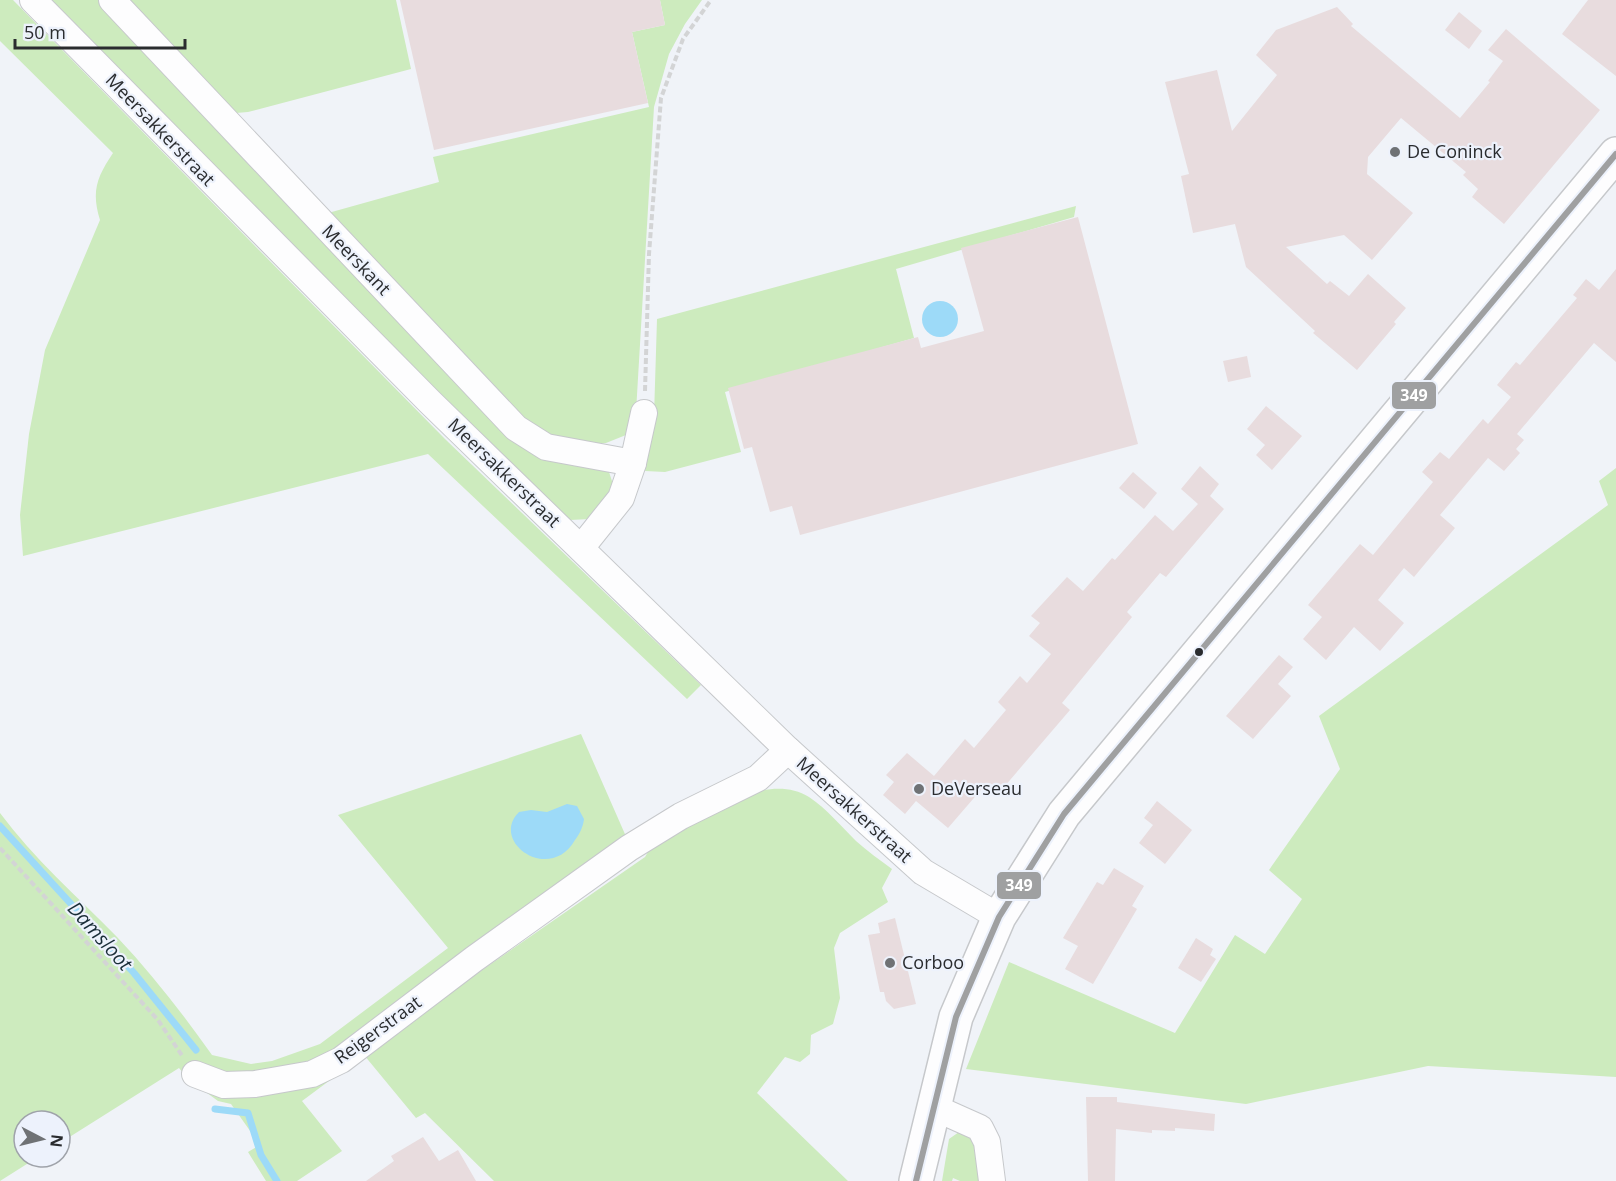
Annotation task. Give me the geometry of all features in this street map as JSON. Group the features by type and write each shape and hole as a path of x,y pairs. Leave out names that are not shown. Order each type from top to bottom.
{"main road":[{"path":"916,1181 956,1017 999,917 1064,814 1616,154"}],"street":[{"name":"Meersakkerstraat","path":"33,0 323,294 788,750 923,872 999,917"},
{"name":"Meerskant","path":"112,0 516,428 546,447 633,463"},
{"path":"581,548 621,498 633,463 644,413"},
{"name":"Reigerstraat","path":"195,1074 224,1085 255,1084 312,1074 340,1060 447,979 629,848 681,816 758,778 788,750"},
{"path":"933,1107 980,1128 987,1142 992,1181"}],"path":[{"path":"644,413 649,254 661,98 682,39 711,0"},
{"path":"0,848 158,1020 195,1074"}],"green space":[{"path":"0,0 13,0 445,439 701,685 687,699 428,454 23,556 20,515 29,434 45,350 100,220 96,201 97,185 113,153 0,41"},
{"path":"52,0 100,0 504,425 609,472 614,487 590,519 570,520 359,314"},
{"path":"122,0 396,0 411,69 248,112 236,113"},
{"path":"660,0 702,0 685,24 669,54 654,107 636,412 631,429 626,435 606,443 592,444 531,431 321,215 439,182 433,157 649,107 632,32 665,25"},
{"path":"1076,206 1074,217 896,269 914,338 725,392 741,452 665,472 645,471 654,416 657,319"},
{"path":"1616,468 1616,1077 1428,1066 1246,1104 966,1069 1009,962 1175,1033 1235,935 1265,954 1302,899 1269,870 1340,769 1319,716 1608,505 1599,481"},
{"path":"581,734 628,841 458,961 472,977 645,857 651,847 728,802 770,789 790,790 816,802 860,845 892,869 882,888 888,902 840,933 834,948 840,998 833,1024 811,1035 810,1054 800,1062 785,1057 757,1093 848,1181 494,1181 425,1113 416,1118 364,1055 302,1101 342,1151 297,1181 266,1181 248,1152 260,1145 231,1104 218,1101 188,1079 179,1068 72,1135 72,1109 12,1109 12,1169 19,1169 0,1181 0,813 41,862 143,965 212,1055 251,1064 272,1061 320,1044 448,948 338,815"},
{"path":"959,1132 968,1133 974,1141 983,1181 960,1181 953,1178 952,1181 942,1181 949,1139"}],"water":[{"path":"940,301 953,306 958,319 953,332 940,337 927,332 922,319 927,306"},
{"path":"567,804 577,806 584,819 578,835 564,853 551,858 538,858 526,854 517,846 512,835 512,824 519,812 531,810 547,812"}],"building":[{"path":"400,0 660,0 665,25 632,32 648,103 434,150"},
{"path":"1588,0 1616,0 1616,76 1562,34"},
{"path":"1337,7 1353,24 1351,26 1460,118 1490,82 1488,81 1503,61 1488,50 1506,29 1600,110 1504,224 1472,197 1478,189 1463,175 1466,172 1401,118 1368,157 1367,174 1413,213 1372,260 1344,235 1286,247 1327,284 1330,281 1349,296 1368,274 1406,308 1394,322 1396,324 1357,370 1313,333 1315,331 1246,267 1235,224 1193,233 1181,176 1189,174 1165,82 1217,70 1232,131 1277,75 1256,55 1276,30"},
{"path":"1459,12 1482,31 1469,49 1445,30"},
{"path":"1078,217 1138,444 800,535 792,506 770,512 752,447 744,449 728,388 918,337 921,348 984,331 961,248"},
{"path":"1616,269 1616,362 1594,343 1517,434 1524,440 1516,449 1520,453 1504,471 1488,458 1440,515 1455,528 1414,577 1404,568 1378,600 1404,623 1380,651 1354,627 1326,660 1303,639 1322,617 1308,605 1360,544 1373,555 1433,482 1422,472 1440,452 1449,459 1483,419 1488,424 1511,397 1497,385 1516,362 1520,365 1577,298 1573,295 1586,279 1599,290"},
{"path":"1247,356 1251,377 1228,382 1223,361"},
{"path":"1266,406 1302,436 1272,470 1256,455 1265,445 1247,429"},
{"path":"1200,466 1219,484 1210,496 1224,509 1166,577 1160,573 1127,612 1132,617 1062,703 1070,710 998,794 986,784 948,828 916,801 905,814 883,795 894,782 886,775 907,753 934,776 965,739 974,748 1006,710 998,702 1020,676 1027,683 1051,654 1029,636 1040,623 1031,616 1067,577 1083,591 1112,558 1115,560 1155,515 1173,531 1198,504 1181,489"},
{"path":"1133,472 1157,493 1144,509 1119,488"},
{"path":"1279,655 1293,667 1278,684 1291,696 1253,739 1226,716"},
{"path":"1157,801 1192,830 1165,864 1139,843 1153,825 1144,818"},
{"path":"1114,868 1144,886 1132,906 1137,909 1093,984 1065,969 1078,946 1063,938 1097,882 1103,885"},
{"name":"Corboo","path":"895,918 916,1004 894,1009 886,1001 884,992 880,992 868,935 880,933 878,923"},
{"path":"1196,938 1213,949 1210,955 1216,959 1201,982 1178,968"},
{"path":"1086,1097 1117,1097 1117,1102 1215,1114 1214,1131 1175,1128 1175,1131 1152,1130 1152,1133 1116,1129 1115,1181 1088,1181"},
{"path":"423,1137 439,1161 458,1150 476,1181 366,1181 394,1161 391,1156"}],"waterway":[{"name":"Damsloot","path":"0,826 134,973 196,1050"},
{"name":"Damsloot","path":"215,1109 248,1113 261,1155 277,1181"}],"transit line":[{"name":"349","path":"916,1181 956,1017 999,917 1064,814 1616,154"}],"place":[{"name":"De Coninck","path":"1395,152"},
{"name":"DeVerseau","path":"919,789"},
{"name":"Corboo","path":"890,963"}]}
